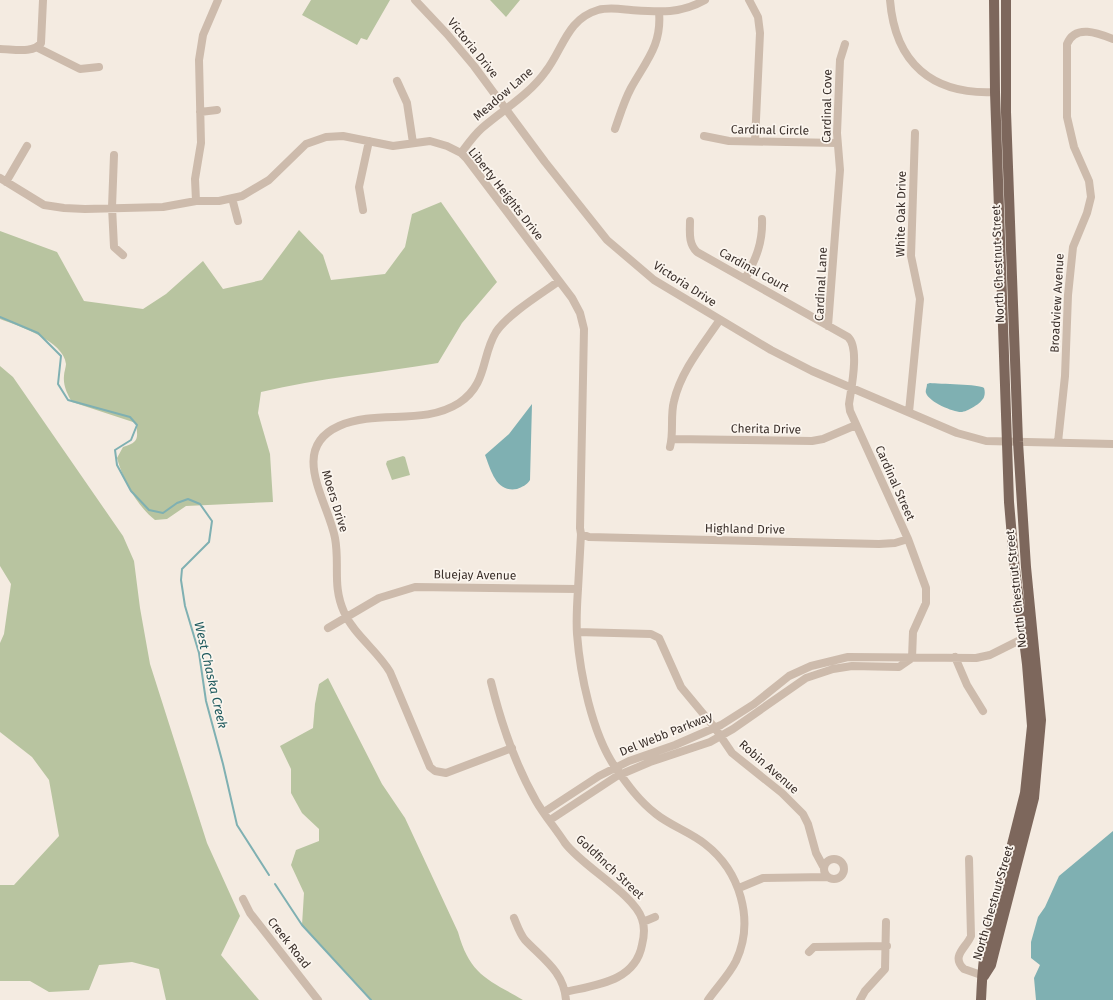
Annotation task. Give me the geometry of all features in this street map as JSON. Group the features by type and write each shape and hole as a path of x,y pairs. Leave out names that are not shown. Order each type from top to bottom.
{"main road":[{"name":"North Chestnut Street","path":"984,976 983,964 986,948 1022,808 1032,726 1009,502 995,92 994,0"},
{"name":"North Chestnut Street","path":"984,976 990,965 1034,798 1040,746 1041,720 1026,566 1018,442 1007,143 1006,0"},
{"path":"981,1000 984,976"}],"street":[{"path":"0,49 32,50 38,48 41,43 43,0"},
{"path":"196,201 195,179 201,143 199,60 203,35 218,0"},
{"name":"Victoria Drive","path":"414,0 447,34 607,240 654,280 771,350 851,387 971,438 1007,442 1113,444"},
{"name":"Meadow Lane","path":"461,153 476,134 506,110 539,80 547,70 567,33 589,13 605,9 659,12 678,11 691,8 705,0"},
{"path":"749,0 758,17 760,32 755,141"},
{"path":"890,0 895,28 903,50 921,72 936,83 948,87 978,93 995,92"},
{"path":"615,129 631,89 654,49 660,30 659,12"},
{"name":"Broadview Avenue","path":"1058,442 1065,376 1068,295 1073,247 1087,213 1091,197 1089,180 1074,147 1067,117 1066,54 1069,38 1080,32 1094,32 1113,39"},
{"name":"Cardinal Cove","path":"840,170 837,143 840,60 845,44"},
{"path":"38,48 80,69 99,67"},
{"path":"397,81 407,103 413,143"},
{"path":"200,112 217,110"},
{"name":"White Oak Drive","path":"909,412 920,298 911,256 915,133"},
{"name":"Liberty Heights Drive","path":"3,180 44,205 64,208 163,207 196,201 232,198 261,186 278,172 299,150 316,140 335,136 393,146 430,141 461,153 559,281 576,304 580,313 584,329 581,534"},
{"name":"Cardinal Circle","path":"704,136 722,140 837,143"},
{"path":"363,210 359,187 369,141"},
{"path":"3,180 27,146"},
{"path":"114,155 112,208 114,247 123,255"},
{"name":"Cardinal Lane","path":"840,170 828,326 848,337 854,344 851,387"},
{"path":"232,198 238,221"},
{"path":"745,279 760,247 763,234 762,219"},
{"name":"Cardinal Court","path":"690,221 690,240 694,249 828,326"},
{"name":"Moers Drive","path":"512,748 446,773 433,770 426,761 390,672 382,660 346,618 337,593 335,538 313,470 313,457 319,440 338,426 354,421 434,414 459,403 472,391 481,377 491,344 502,325 559,281"},
{"name":"Cherita Drive","path":"719,320 679,384 673,403 671,443 812,441 823,439 856,425"},
{"name":"Cardinal Street","path":"851,387 849,404 856,425 908,539 926,588 926,603 913,632 912,658"},
{"path":"581,534 577,632 592,718 605,750 618,771 637,796 655,813 683,832 700,840 710,848 723,862 739,888 744,921 741,948 734,965 708,1000"},
{"name":"Highland Drive","path":"581,534 589,537 879,544 895,543 908,539"},
{"name":"Bluejay Avenue","path":"328,628 379,598 415,587 578,588"},
{"name":"Robin Avenue","path":"577,632 651,634 656,636 681,687 715,728 732,753 782,793 803,814 808,824 816,853 823,866"},
{"name":"Del Webb Parkway","path":"550,820 640,756 675,745 715,728 754,704 789,676 811,666 848,657 976,658 990,655 1024,638"},
{"name":"Del Webb Parkway","path":"544,812 618,771 710,742 746,721 776,697 806,678 833,669 852,666 899,667 912,658"},
{"path":"955,658 967,685 983,711"},
{"name":"Goldfinch Street","path":"491,682 512,748 536,802 567,844 580,858 629,899 638,910 643,922 644,938 641,951 630,970 607,982 566,996"},
{"path":"968,859 971,936 960,952 959,960 964,969 984,976"},
{"path":"739,888 763,878 840,877 844,871 844,865 841,861 826,861 823,866 823,871 827,877"},
{"name":"Creek Road","path":"243,899 258,923 318,1000"},
{"path":"643,922 655,917"},
{"path":"514,918 524,939 551,964 566,996"},
{"path":"860,1000 865,991 885,969 887,946 886,922"},
{"path":"809,952 814,947 887,946"}],"green space":[{"path":"311,0 390,0 367,40 361,38 357,45 302,15"},
{"path":"490,0 520,0 506,17"},
{"path":"441,202 497,282 462,323 438,363 327,379 261,392 258,413 270,454 273,502 186,506 167,519 155,520 142,508 127,484 117,458 123,447 135,441 137,436 136,423 72,402 64,383 66,364 58,348 29,330 0,319 0,231 57,252 84,301 143,309 166,294 203,261 223,289 262,280 299,230 323,255 331,280 385,274 405,247 412,214"},
{"path":"0,366 13,377 123,536 134,561 140,608 150,664 207,843 240,916 221,955 259,1000 166,1000 159,969 132,962 99,965 89,990 49,992 30,981 0,981 0,885 14,885 59,836 49,780 32,757 0,732 0,643 4,634 11,584 0,566"},
{"path":"403,456 405,457 410,475 392,480 386,464 387,461"},
{"path":"328,678 382,784 405,818 458,932 468,958 474,967 490,981 523,1000 371,1000 302,925 304,893 291,865 296,850 319,841 319,829 302,813 291,793 291,769 280,746 313,728 315,704 319,684"}],"water":[{"path":"927,384 981,387 984,388 985,392 983,399 974,407 964,412 957,412 942,406 928,396 926,390"},
{"path":"532,404 530,480 526,485 517,489 510,489 499,484 495,479 485,455 509,434"},
{"path":"1113,831 1113,1000 1036,1000 1034,978 1040,965 1031,958 1031,942 1038,917 1045,907 1059,876"}],"waterway":[{"name":"West Chaska Creek","path":"0,317 38,333 61,356 58,384 68,400 130,417 137,425 131,440 115,450 117,465 131,491 149,510 163,513 177,503 188,499 200,504 212,521 209,542 182,569 181,580 185,606 199,653 206,701 223,764 237,825 269,875"},
{"name":"West Chaska Creek","path":"275,884 302,925 371,1000"}]}
